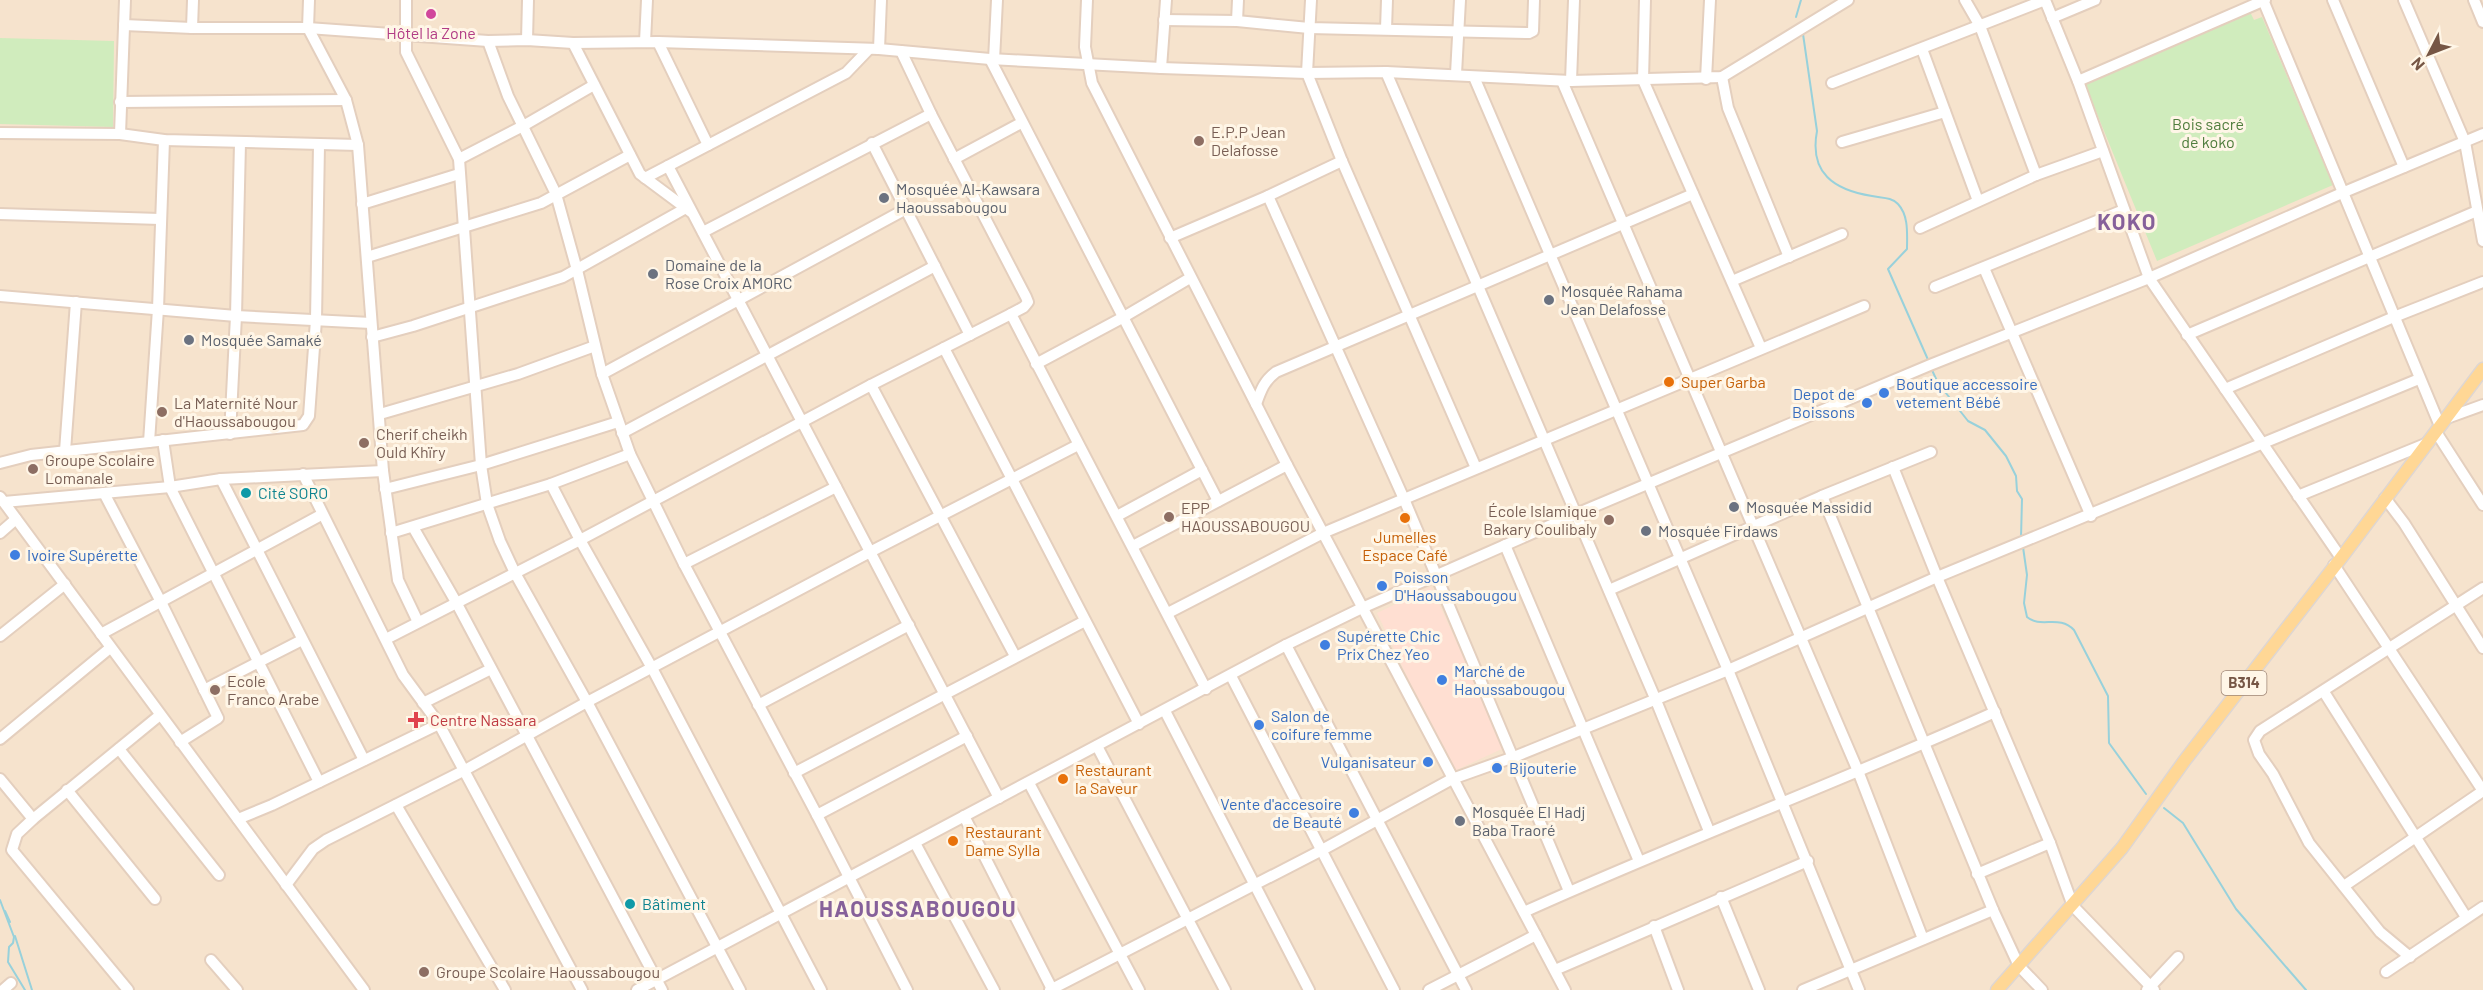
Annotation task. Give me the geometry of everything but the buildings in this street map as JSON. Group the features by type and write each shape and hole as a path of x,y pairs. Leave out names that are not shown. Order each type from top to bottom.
{"main road":[{"name":"B314","path":"1997,990 2122,848 2186,760 2483,369"}],"street":[{"path":"120,134 125,0"},
{"path":"192,28 193,0"},
{"path":"309,0 308,28 346,100 358,145 385,489 398,580 418,622"},
{"path":"406,0 407,54 459,159 481,465 487,504 500,541 515,573 587,702 740,990"},
{"path":"527,40 528,0"},
{"path":"645,42 647,0"},
{"path":"645,178 846,73 874,49 881,0"},
{"path":"997,0 992,60 1021,123 1218,501"},
{"path":"1087,0 1085,47 1092,84 1287,465 1565,990"},
{"path":"1161,68 1166,0"},
{"path":"1237,21 1238,0"},
{"path":"1311,0 1307,73 1342,161 1476,468"},
{"path":"1386,29 1387,0"},
{"path":"1456,74 1460,0"},
{"path":"1164,21 1237,21 1309,28 1529,33 1533,27 1534,0"},
{"path":"1574,0 1566,81 1624,225 1799,639 1858,771 1923,939"},
{"path":"1645,0 1643,80 1761,348"},
{"path":"1706,79 1710,0"},
{"path":"124,25 192,28 308,28 405,33 488,41 658,42 874,49 992,60 1161,68 1307,73 1456,74 1474,77 1566,81 1643,80 1722,77 1848,0"},
{"path":"1965,0 1980,26 2036,175"},
{"path":"1832,83 2045,0 2078,81 2149,278 2298,496 2389,648 2483,791 2344,886"},
{"path":"2052,18 2095,0"},
{"path":"2078,81 2264,0 2419,378 2438,430 2483,505"},
{"path":"2333,0 2404,167"},
{"path":"2404,0 2465,142 2483,241"},
{"path":"2474,0 2483,22"},
{"path":"488,41 508,96 556,194 602,374 630,454 719,632 907,990"},
{"path":"658,42 708,145"},
{"path":"573,43 630,155 645,178 690,211"},
{"path":"1923,49 1978,201"},
{"path":"386,639 580,540 801,421 1024,307 1028,302 1026,297 901,51"},
{"path":"1386,72 1655,698 1709,831"},
{"path":"1474,77 1728,670 1859,990"},
{"path":"1722,77 1728,108 1789,257"},
{"path":"459,159 523,126 594,85"},
{"path":"120,102 346,100"},
{"path":"1842,142 1945,111"},
{"path":"703,232 931,114"},
{"path":"954,159 1021,123"},
{"path":"0,133 120,134 164,140 358,145"},
{"path":"637,990 660,985 718,948 848,876 1029,783 1286,645 1362,608 1576,514 2149,278 2483,134"},
{"path":"149,441 158,309 164,140"},
{"path":"230,434 236,316 240,143"},
{"path":"872,143 970,335"},
{"path":"0,463 23,456 303,425 309,416 316,320 319,145"},
{"path":"1920,228 2036,175 2103,151"},
{"path":"367,257 541,203 630,155"},
{"path":"1170,238 1342,161"},
{"path":"668,166 999,798"},
{"path":"362,204 459,174"},
{"path":"1256,404 1267,379 1276,372 1692,194"},
{"path":"1268,196 1404,499 1569,891"},
{"path":"602,374 906,209"},
{"path":"1935,287 2124,210"},
{"path":"372,337 558,279 690,211"},
{"path":"2187,335 2477,211"},
{"path":"0,214 160,219"},
{"path":"1732,281 1842,234"},
{"path":"622,434 935,266"},
{"path":"1984,268 2091,516"},
{"path":"1036,363 1122,318 1190,278"},
{"path":"2224,389 2483,282"},
{"path":"0,296 236,316 371,323"},
{"path":"65,451 76,302"},
{"path":"1168,613 1323,533 1864,306"},
{"path":"1011,314 1206,689"},
{"path":"380,414 518,374 595,346"},
{"path":"944,348 1139,724"},
{"path":"964,816 1051,989 1322,850 1452,779 1514,757 1582,727 1728,670 1870,609 1937,577 2091,516 2261,442 2419,378"},
{"path":"871,385 1015,656"},
{"path":"2298,496 2438,430 2483,405"},
{"path":"385,489 481,465 618,422"},
{"path":"163,440 170,487 319,782"},
{"path":"286,885 313,849 465,770 587,702 870,552 1078,445"},
{"path":"1609,590 1822,496 1932,452"},
{"path":"391,533 551,484 630,454"},
{"path":"1133,546 1287,465"},
{"path":"1893,466 1937,577 2050,843 2073,906 2150,989 2178,957"},
{"path":"1117,516 1202,470"},
{"path":"2,499 170,487 221,479 383,471"},
{"path":"303,474 321,515 403,675 439,724 582,990"},
{"path":"221,479 364,760"},
{"path":"551,484 652,668 821,990"},
{"path":"684,564 836,488"},
{"path":"104,493 218,718 180,742"},
{"path":"1822,496 1993,910 2019,966 2042,990"},
{"path":"2385,498 2404,523 2483,648"},
{"path":"2,499 364,990"},
{"path":"100,634 321,515"},
{"path":"0,533 16,519"},
{"path":"413,527 660,985"},
{"path":"1505,545 1640,861"},
{"path":"0,636 65,584"},
{"path":"2410,957 2380,932 2309,843 2273,774 2259,754 2254,740 2260,731 2483,588"},
{"path":"794,772 1085,621"},
{"path":"758,705 909,625"},
{"path":"204,690 302,640"},
{"path":"1286,645 1466,990"},
{"path":"0,739 110,648"},
{"path":"423,703 491,669"},
{"path":"1231,676 1394,990"},
{"path":"2324,692 2466,917"},
{"path":"1165,711 1309,990"},
{"path":"1524,912 1709,831 1925,744 1995,712"},
{"path":"128,990 12,850 17,834 33,819 160,715"},
{"path":"238,819 439,724"},
{"path":"817,815 967,736"},
{"path":"1097,746 1225,990"},
{"path":"119,748 219,874"},
{"path":"0,779 33,819"},
{"path":"1029,783 1139,990"},
{"path":"67,790 155,899"},
{"path":"396,805 505,990"},
{"path":"915,843 993,990"},
{"path":"1977,874 2050,843"},
{"path":"1555,970 1808,861"},
{"path":"1721,897 1759,990"},
{"path":"2386,972 2483,907"},
{"path":"1803,990 1993,910"},
{"path":"1654,926 1678,990"},
{"path":"1429,990 1536,935"},
{"path":"211,960 237,990"}],"shaded area":[{"path":"0,0 2483,0 2483,990 0,990"},
{"name":"Marché de Haoussabougou","path":"1431,587 1506,747 1452,772 1377,613"}],"green space":[{"name":"Bois sacré de koko","path":"2250,12 2254,20 2262,17 2333,185 2157,261 2084,82"},
{"path":"0,38 114,41 113,127 0,124"}],"waterway":[{"path":"1796,17 1801,0"},
{"path":"1803,34 1817,131 1817,158 1827,177 1836,184 1858,193 1893,200 1902,209 1907,225 1907,249 1888,269 1929,362"},
{"path":"1931,368 1938,383 1968,421 1985,430 2006,456 2016,476 2017,491 2022,499 2021,538"},
{"path":"2023,547 2027,575 2024,603 2027,617 2038,622 2062,623 2074,630 2108,696 2109,743 2146,794"},
{"path":"2164,808 2183,823 2236,909 2306,990"},
{"path":"0,900 14,937 9,947 8,962 25,990"},
{"path":"5,911 10,922"},
{"path":"15,936 32,990"}],"place":[{"name":"Hôtel la Zone","path":"431,14"},
{"name":"E.P.P Jean Delafosse","path":"1199,141"},
{"name":"Mosquée Al-Kawsara Haoussabougou","path":"884,198"},
{"name":"Domaine de la Rose Croix AMORC","path":"653,274"},
{"name":"Mosquée Rahama Jean Delafosse","path":"1549,300"},
{"name":"Mosquée Samaké","path":"189,340"},
{"name":"Super Garba","path":"1669,382"},
{"name":"Boutique accessoire vetement Bébé","path":"1884,393"},
{"name":"Depot de Boissons","path":"1867,403"},
{"name":"La Maternité Nour d'Haoussabougou","path":"162,412"},
{"name":"Cherif cheikh Ould Khïry","path":"364,443"},
{"name":"Groupe Scolaire Lomanale","path":"33,469"},
{"name":"Cité SORO","path":"246,493"},
{"name":"Mosquée Massidid","path":"1734,507"},
{"name":"EPP HAOUSSABOUGOU","path":"1169,517"},
{"name":"Jumelles Espace Café","path":"1405,518"},
{"name":"École Islamique Bakary Coulibaly","path":"1609,520"},
{"name":"Mosquée Firdaws","path":"1646,531"},
{"name":"Ivoire Supérette","path":"15,555"},
{"name":"Poisson D'Haoussabougou","path":"1382,586"},
{"name":"Supérette Chic Prix Chez Yeo","path":"1325,645"},
{"name":"Marché de Haoussabougou","path":"1442,680"},
{"name":"Ecole Franco Arabe","path":"215,690"},
{"name":"Centre Nassara","path":"416,720"},
{"name":"Salon de coifure femme","path":"1259,725"},
{"name":"Vulganisateur","path":"1428,762"},
{"name":"Bijouterie","path":"1497,768"},
{"name":"Restaurant la Saveur","path":"1063,779"},
{"name":"Vente d'accesoire de Beauté","path":"1354,813"},
{"name":"Mosquée El Hadj Baba Traoré","path":"1460,821"},
{"name":"Restaurant Dame Sylla","path":"953,841"},
{"name":"Bâtiment","path":"630,904"},
{"name":"Groupe Scolaire Haoussabougou","path":"424,972"}],"district":[{"name":"KOKO","path":"2127,222"},
{"name":"HAOUSSABOUGOU","path":"918,909"}]}
